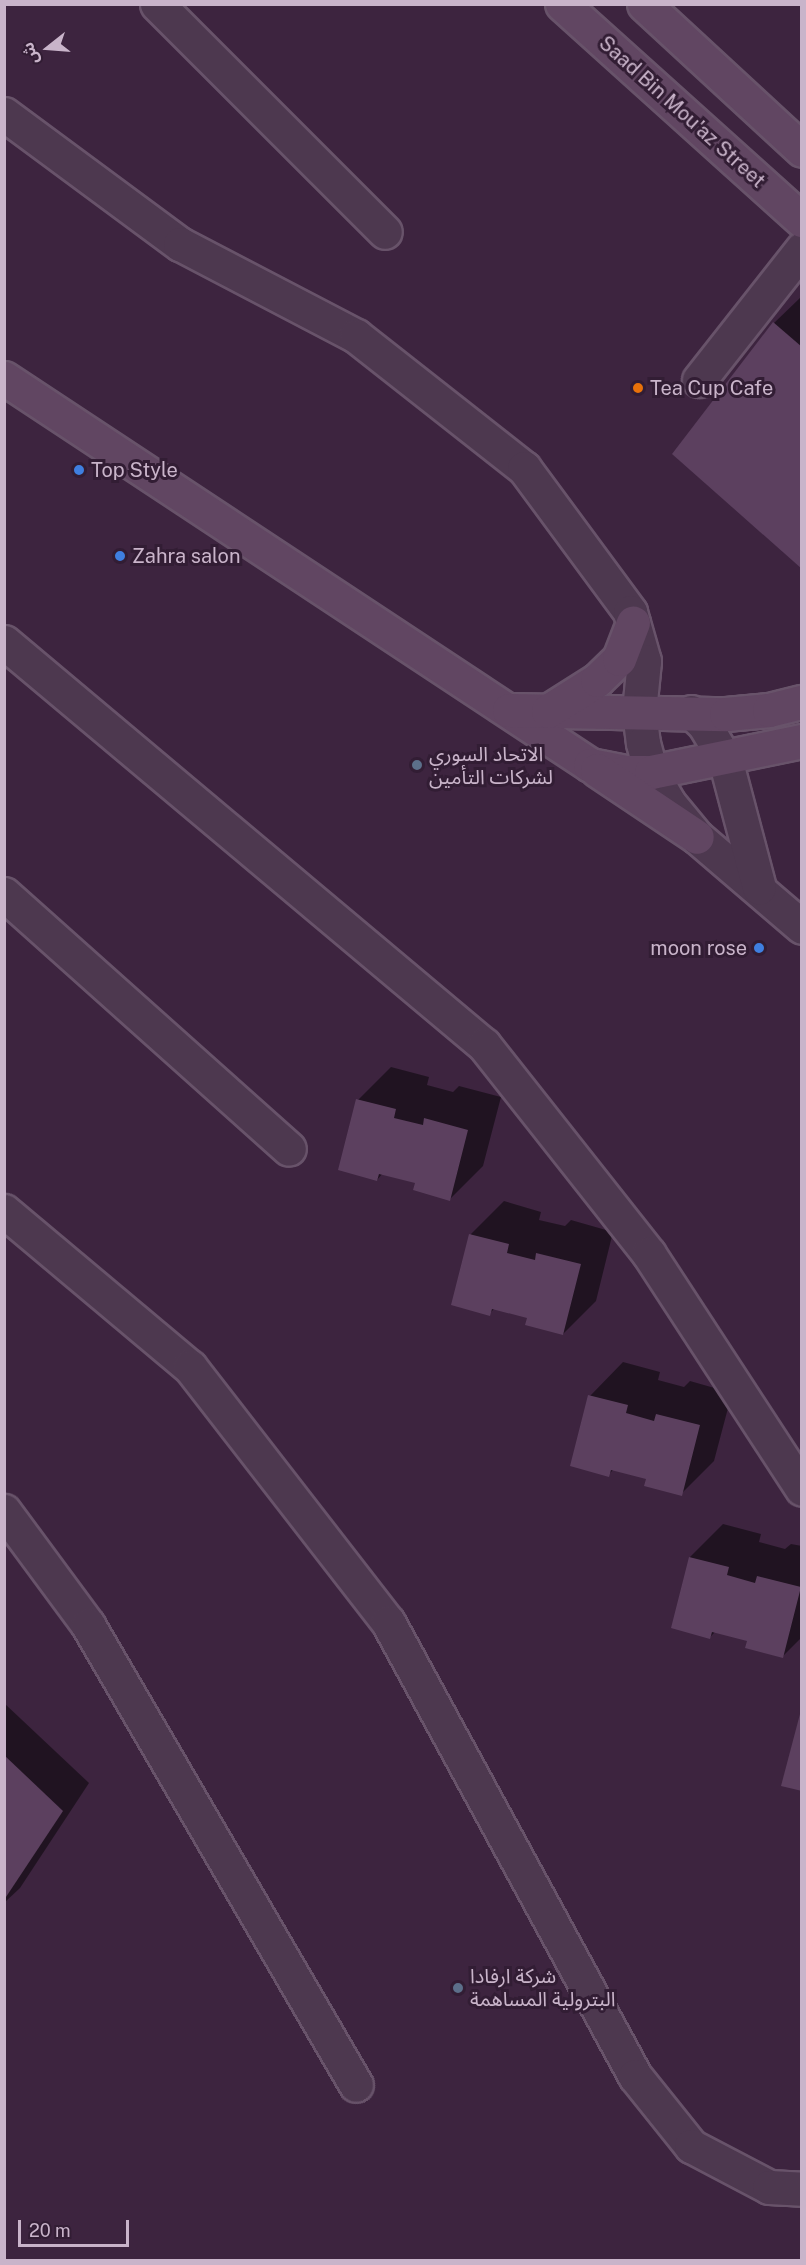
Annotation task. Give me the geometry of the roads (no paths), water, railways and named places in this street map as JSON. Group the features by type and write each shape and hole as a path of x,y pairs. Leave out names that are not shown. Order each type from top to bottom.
{"street":[{"path":"157,4 385,232"},
{"name":"Saad Bin Mou'az Street","path":"562,4 801,220"},
{"path":"644,4 801,150"},
{"path":"4,114 180,244 356,336 524,468 610,581 633,623 644,661 639,711 651,772 668,802 697,837"},
{"path":"699,380 801,249"},
{"path":"4,378 697,837 759,888 801,927"},
{"path":"546,712 573,698 619,659 633,623"},
{"path":"4,642 484,1045 649,1254 801,1489"},
{"path":"509,711 691,711 726,714 769,710 801,702"},
{"path":"691,711 716,740 725,759 759,888"},
{"path":"590,765 625,772 651,772 725,759 801,741"},
{"path":"4,894 289,1149"},
{"path":"4,1210 190,1367 388,1622 634,2076 691,2145 769,2187 801,2188"},
{"path":"4,1511 88,1625 357,2085"}],"place":[{"name":"Tea Cup Cafe","path":"638,388"},
{"name":"Top Style","path":"79,470"},
{"name":"Zahra salon","path":"120,556"},
{"name":"الاتحاد السوري لشركات التأمين","path":"417,765"},
{"name":"moon rose","path":"759,948"},
{"name":"شركة ارفادا البترولية المساهمة","path":"458,1988"}]}
